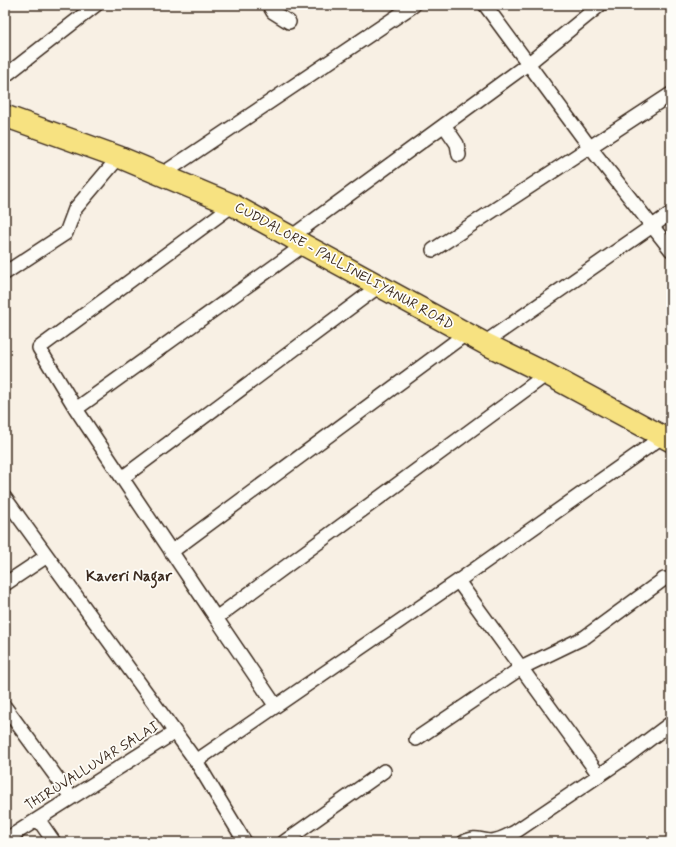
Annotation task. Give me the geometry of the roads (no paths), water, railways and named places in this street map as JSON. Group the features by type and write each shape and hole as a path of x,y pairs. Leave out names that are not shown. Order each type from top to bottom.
{"main road":[{"name":"CUDDALORE - PALLINELIYANUR ROAD","path":"5,116 118,157 233,205 475,338 547,374 667,439"}],"street":[{"path":"5,76 96,5"},
{"path":"269,5 273,12 289,22"},
{"path":"161,175 414,5"},
{"path":"485,5 589,146 671,250"},
{"path":"76,409 297,241 444,125 528,63 600,5"},
{"path":"433,250 589,146 671,94"},
{"path":"444,125 457,144 459,155"},
{"path":"5,273 66,233 75,209 118,157"},
{"path":"233,205 39,348 76,409 171,552 276,705"},
{"path":"171,552 475,338 671,213"},
{"path":"122,478 379,286"},
{"path":"216,618 547,374"},
{"path":"196,761 667,439"},
{"path":"5,498 196,761 245,842"},
{"path":"5,584 47,556"},
{"path":"416,739 521,668 585,637 669,580"},
{"path":"458,581 599,775"},
{"path":"6,710 72,798"},
{"path":"464,842 471,839 480,838 490,841 502,839 538,817 671,723"},
{"name":"THIRUVALLUVAR SALAI","path":"5,840 175,732"},
{"path":"284,842 384,771"},
{"path":"38,819 54,842"}],"district":[{"name":"Kaveri Nagar","path":"129,577"}]}
